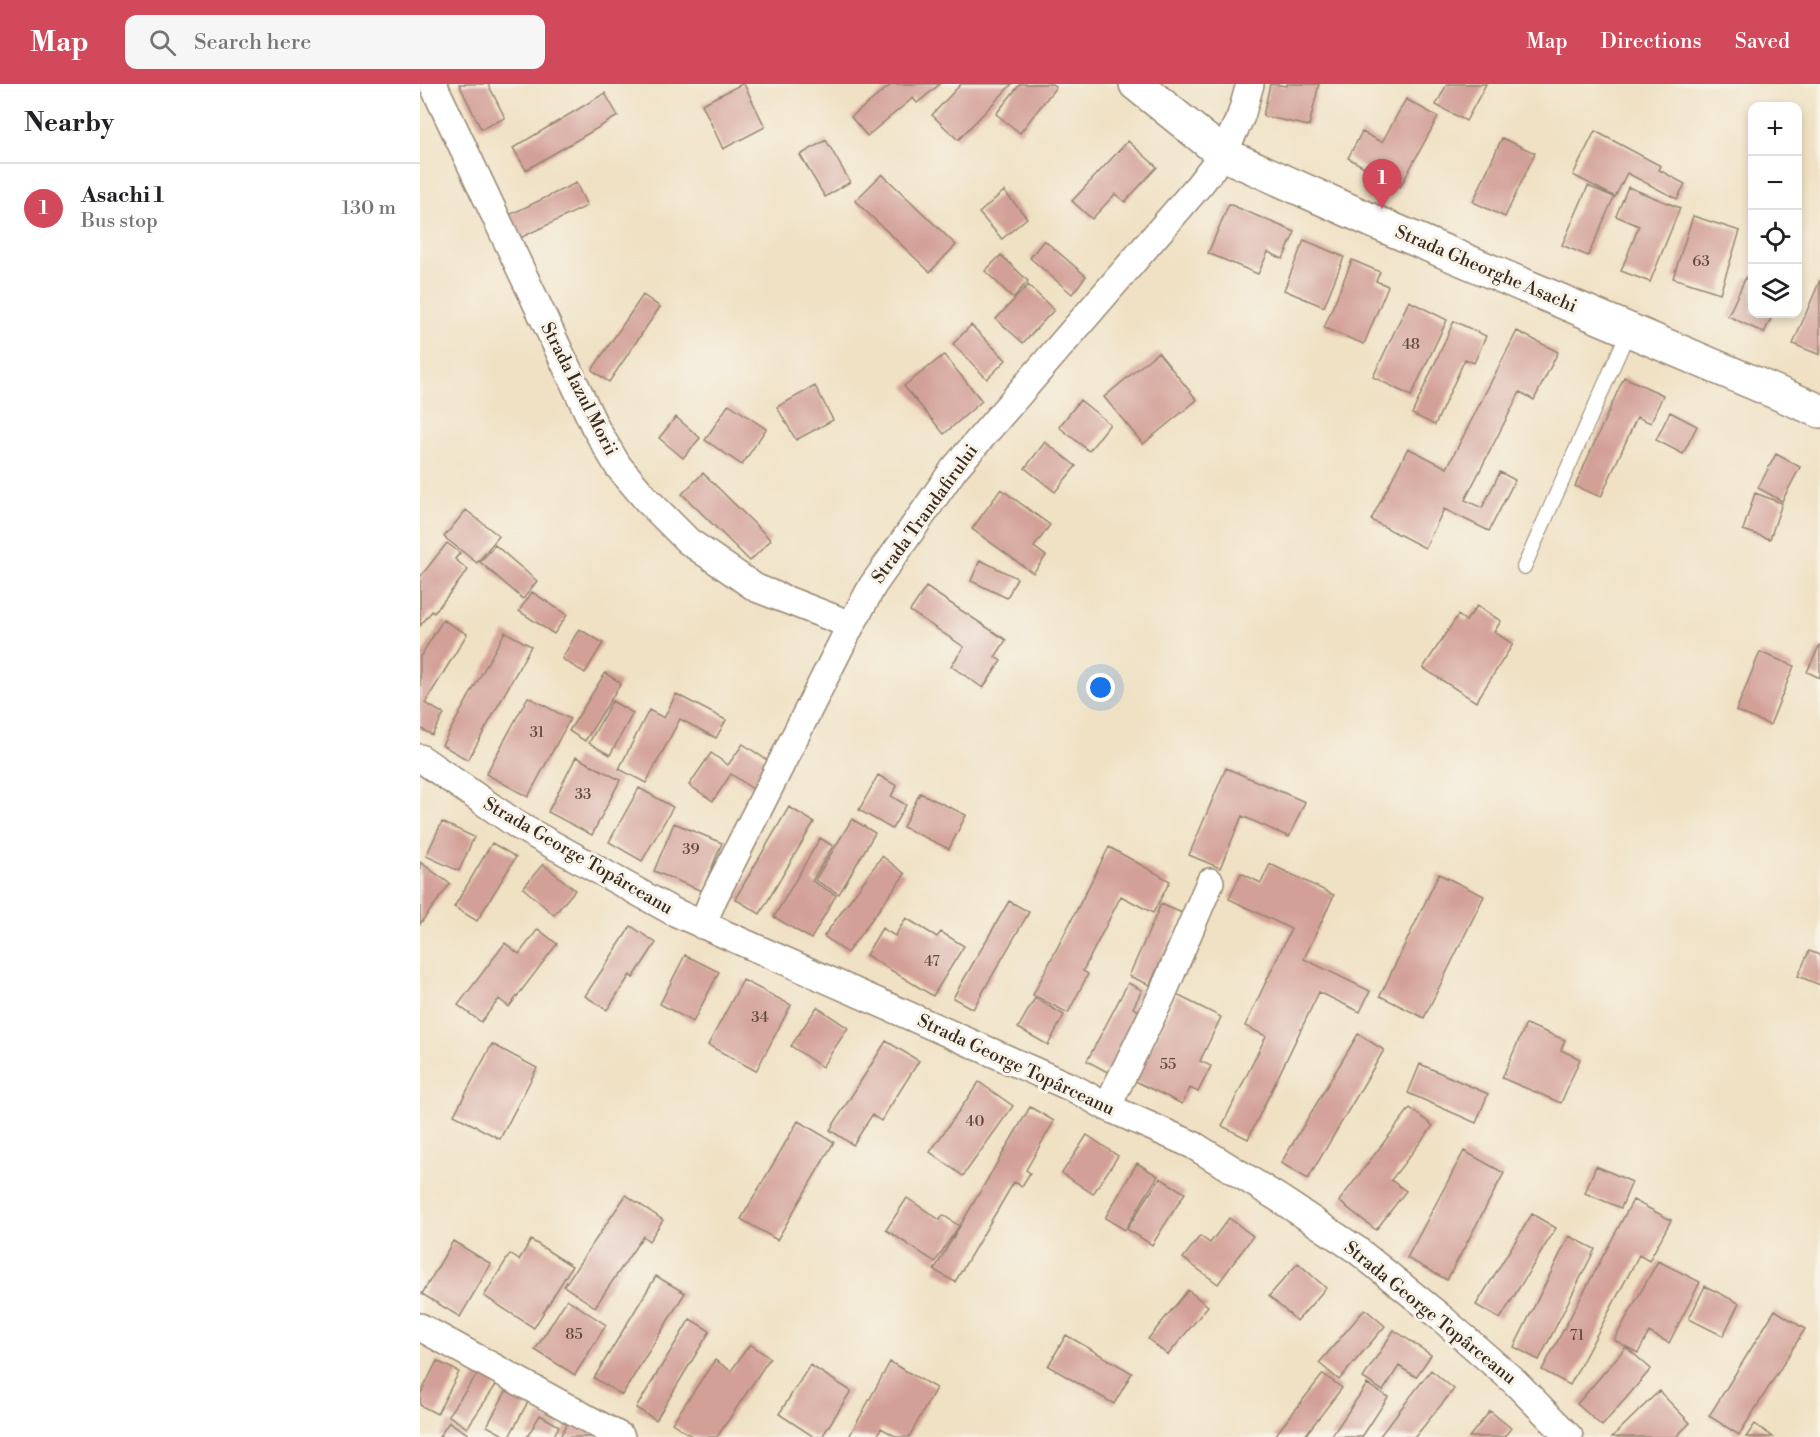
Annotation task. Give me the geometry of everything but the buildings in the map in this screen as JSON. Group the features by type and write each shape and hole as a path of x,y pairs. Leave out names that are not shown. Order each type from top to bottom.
{"street":[{"name":"Strada Iazul Morii","path":"433,84 595,427 618,466 646,500 688,541 756,588 851,625"},
{"name":"Strada Gheorghe Asachi","path":"1137,84 1223,154 1377,223 1820,411"},
{"name":"Strada Trandafirului","path":"702,925 714,897 873,585 954,468 1200,184 1223,154 1241,116 1250,84"},
{"name":"Strada George Topârceanu","path":"420,758 519,826 672,911 1077,1090 1107,1107 1192,1146 1280,1199 1357,1250 1515,1382 1569,1437"},
{"path":"1107,1107 1162,994 1210,882"},
{"path":"420,1327 621,1437"}],"lane":[{"path":"1524,567 1629,330"}],"place":[{"name":"Asachi 1","path":"1382,209"}]}
